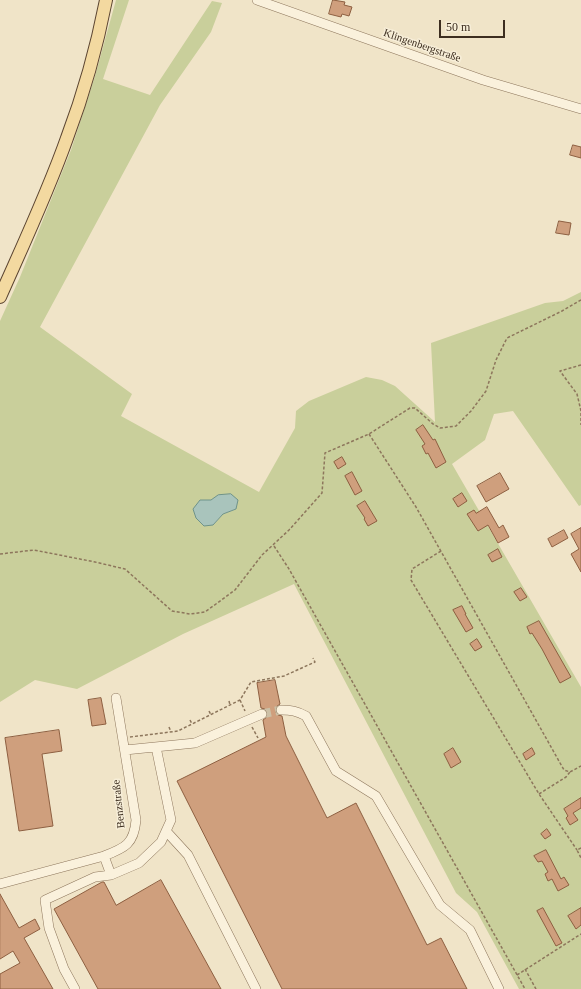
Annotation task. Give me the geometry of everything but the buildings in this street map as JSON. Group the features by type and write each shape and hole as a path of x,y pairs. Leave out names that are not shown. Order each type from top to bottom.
{"main road":[{"path":"0,297 68,137 84,88 106,0"}],"street":[{"name":"Klingenbergstraße","path":"257,0 483,80 581,109"},
{"name":"Benzstraße","path":"0,884 104,856 121,850 130,842 135,832 136,820 116,698"},
{"path":"281,710 298,711 306,716 336,771 376,796 440,905 470,930 499,989"},
{"path":"125,750 195,743 248,718 262,714"},
{"path":"75,989 64,969 49,928 45,900 95,877 111,875 139,863 162,842 171,820 156,747"},
{"path":"166,831 188,855 256,989"},
{"path":"104,856 111,875"}],"path":[{"path":"0,554 34,550 125,569 172,611 190,614 205,612 235,590 262,555 274,546 322,493 325,452 369,434 410,408 415,408 433,424 440,428 456,426 471,411 486,391 496,360 507,338 581,300"},
{"path":"581,364 560,371 577,394 581,411 581,425"},
{"path":"369,434 416,507 564,770 570,772"},
{"path":"274,546 289,569 525,989"},
{"path":"441,551 412,569 411,580 539,794 581,858"},
{"path":"250,682 284,676 315,662 313,658"},
{"path":"271,674 272,678"},
{"path":"123,738 178,731 240,700 250,682 249,679"},
{"path":"240,700 248,718"},
{"path":"229,701 230,705"},
{"path":"190,720 192,724"},
{"path":"169,727 170,732"},
{"path":"253,728 258,738"},
{"path":"539,794 581,766"},
{"path":"577,850 581,848"},
{"path":"517,975 581,934"},
{"path":"525,969 536,989"}],"green space":[{"path":"116,0 129,0 103,79 150,95 212,1 222,3 211,32 160,105 40,327 132,394 121,416 259,492 295,428 296,411 309,401 366,377 382,380 395,386 435,422 431,343 545,303 563,301 581,292 581,505 579,506 513,411 494,414 485,440 452,464 581,687 581,989 519,989 477,912 456,893 294,584 183,634 77,689 35,680 0,702 0,321 20,277 71,150 95,76","holes":["200,500 211,500 236,509 223,514 213,525"]}],"water":[{"path":"231,494 238,500 236,509 223,514 213,525 204,526 196,518 193,509 200,500 211,500 218,495"}],"tunnel":[{"path":"262,714 281,710"}]}
